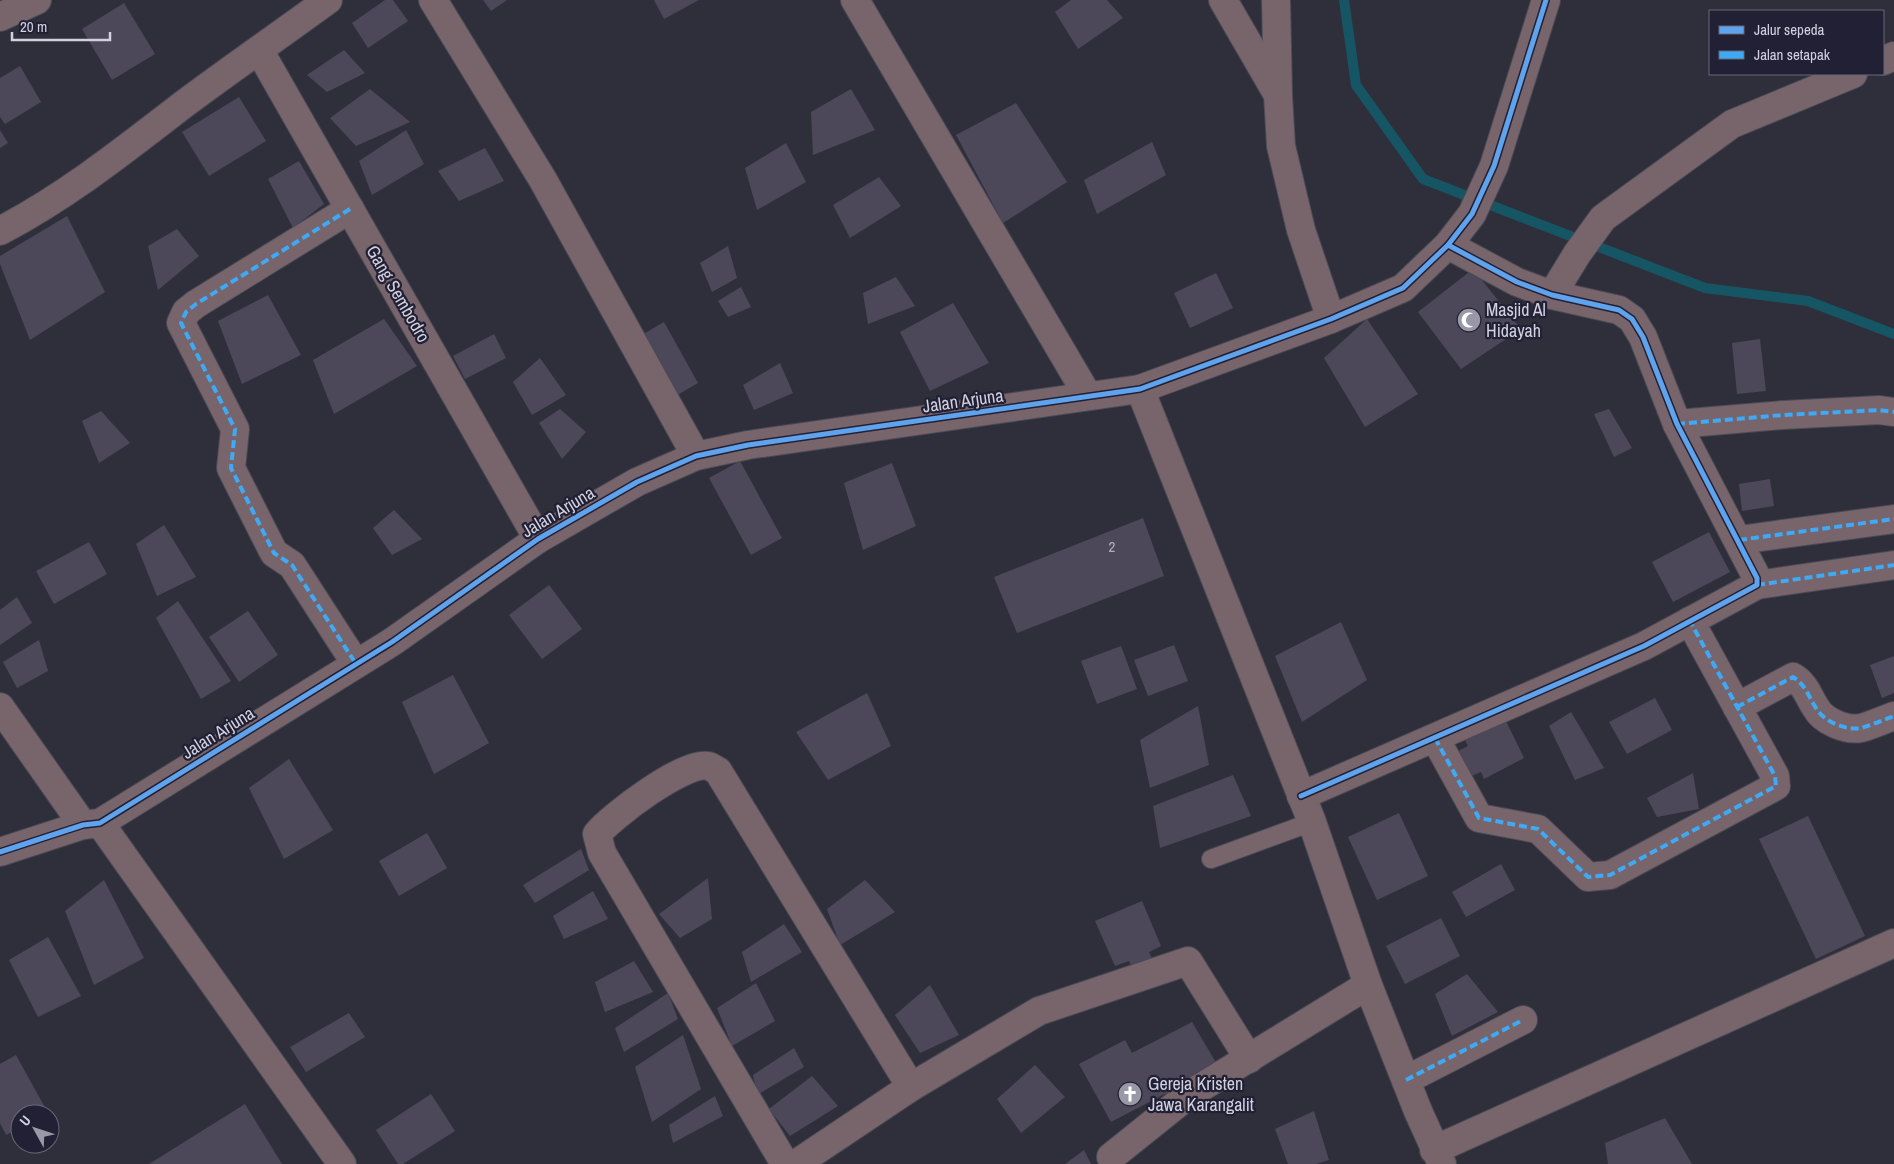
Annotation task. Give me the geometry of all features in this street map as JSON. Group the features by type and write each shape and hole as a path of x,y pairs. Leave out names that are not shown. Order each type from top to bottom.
{"street":[{"path":"0,17 36,0"},
{"path":"0,231 43,209 88,178 328,0"},
{"path":"433,0 543,180 696,456"},
{"path":"855,0 1088,396"},
{"path":"1223,0 1278,95"},
{"path":"1276,0 1281,146 1301,230 1331,320"},
{"name":"Jalan Arjuna","path":"0,852 91,824 392,642 538,539 637,482 696,456 748,445 1140,389 1331,320 1403,288 1448,245 1472,214 1494,166 1546,0"},
{"name":"Gang Sembodro","path":"259,50 538,539"},
{"path":"1552,294 1576,254 1603,218 1732,124 1851,75"},
{"path":"350,209 196,304 186,312 181,323 235,429 231,468 274,554 292,565 356,664"},
{"path":"1448,245 1516,282 1552,294 1619,310 1632,319 1642,337 1677,424 1757,578 1757,585"},
{"path":"1140,389 1302,796 1368,985 1438,1157 1894,944"},
{"path":"1677,424 1783,415 1879,410 1894,412"},
{"path":"1738,540 1894,520"},
{"path":"1302,796 1644,646 1757,585 1894,565"},
{"path":"1435,738 1479,818 1538,829 1588,877 1610,875 1776,786 1775,776 1690,621"},
{"path":"1737,707 1793,677 1805,686 1816,710 1824,718 1836,724 1858,729 1894,716"},
{"path":"0,707 91,824 342,1164"},
{"path":"785,1164 602,853 596,834 620,812 657,786 695,768 707,766 718,771 911,1087"},
{"path":"796,1164 911,1087 1039,1011 1188,961 1248,1059"},
{"path":"1111,1157 1188,1096 1368,985"},
{"path":"1406,1080 1523,1020"}],"lane":[{"path":"1212,859 1312,822"}],"building":[{"path":"385,0 393,0 408,21 368,48 352,23"},
{"path":"483,0 507,0 491,11"},
{"path":"654,0 699,0 664,19"},
{"path":"1071,0 1107,0 1123,18 1078,49 1055,12"},
{"path":"124,3 155,54 112,80 82,29"},
{"path":"344,50 365,73 327,92 307,75"},
{"path":"20,66 41,102 5,124 0,117 0,78"},
{"path":"370,89 410,122 356,146 330,118"},
{"path":"851,89 875,130 813,155 811,112"},
{"path":"239,97 266,141 209,176 182,132"},
{"path":"1016,103 1067,182 1003,223 956,135"},
{"path":"0,130 8,143 0,148"},
{"path":"406,130 424,164 372,195 359,161"},
{"path":"1152,142 1166,175 1097,214 1084,180"},
{"path":"786,143 806,182 757,210 745,168"},
{"path":"485,148 504,181 459,201 438,171"},
{"path":"299,161 324,204 293,228 268,179"},
{"path":"879,177 901,206 850,238 833,205"},
{"path":"67,216 105,292 30,340 0,264 0,256"},
{"path":"177,229 199,256 158,290 148,246"},
{"path":"728,246 737,278 712,292 700,263"},
{"name":"Masjid Al Hidayah","path":"1473,269 1521,329 1461,369 1418,312"},
{"path":"1216,273 1233,308 1190,328 1174,293"},
{"path":"896,277 915,306 868,324 863,293"},
{"path":"741,287 751,307 728,317 718,301"},
{"path":"268,295 301,355 242,384 218,321"},
{"path":"953,303 989,363 930,391 900,332"},
{"path":"384,319 417,366 334,414 313,360"},
{"path":"1367,319 1418,394 1365,427 1324,358"},
{"path":"664,322 698,383 669,400 635,339"},
{"path":"494,334 506,358 465,379 453,356"},
{"path":"1760,339 1766,391 1737,394 1732,343"},
{"path":"540,358 566,395 532,415 513,382"},
{"path":"780,363 793,393 754,410 743,385"},
{"path":"560,409 586,432 562,459 539,423"},
{"path":"1609,409 1632,448 1614,457 1594,414"},
{"path":"101,411 130,443 99,463 82,421"},
{"path":"740,461 782,538 751,555 709,478"},
{"path":"892,463 916,526 863,550 844,483"},
{"path":"1770,479 1774,506 1742,511 1739,484"},
{"path":"394,510 422,539 392,555 373,528"},
{"path":"1143,518 1164,576 1017,633 994,577"},
{"path":"164,525 196,577 157,596 136,544"},
{"path":"1709,532 1730,572 1673,602 1652,562"},
{"path":"89,542 107,574 54,604 36,571"},
{"path":"549,585 582,629 542,659 509,615"},
{"path":"17,597 32,623 0,645 0,610"},
{"path":"178,601 231,681 201,699 156,618"},
{"path":"248,611 278,655 239,682 209,637"},
{"path":"1341,622 1367,680 1302,722 1275,656"},
{"path":"39,640 48,671 17,688 3,662"},
{"path":"1174,645 1188,681 1148,696 1134,660"},
{"path":"1121,646 1137,689 1097,704 1081,661"},
{"path":"1894,656 1894,693 1882,698 1870,665"},
{"path":"453,675 489,743 434,774 402,702"},
{"path":"867,693 891,746 828,780 796,732"},
{"path":"1655,698 1672,730 1627,754 1609,722"},
{"path":"1198,706 1209,765 1150,788 1140,740"},
{"path":"1571,712 1604,768 1575,780 1549,726"},
{"path":"1505,719 1524,758 1484,779 1481,772 1469,777 1458,751 1468,746 1465,740"},
{"path":"289,759 333,830 284,859 249,788"},
{"path":"1693,773 1699,809 1657,817 1647,798"},
{"path":"1233,775 1251,816 1160,848 1153,806"},
{"path":"1399,813 1428,876 1377,900 1348,837"},
{"path":"1808,816 1865,936 1816,959 1759,839"},
{"path":"427,833 447,868 399,896 379,861"},
{"path":"581,849 589,870 535,903 523,885"},
{"path":"1501,864 1515,890 1466,917 1452,892"},
{"path":"708,878 712,919 680,938 659,914"},
{"path":"104,880 144,958 94,985 65,911"},
{"path":"865,880 895,912 840,945 827,909"},
{"path":"593,891 608,919 564,939 553,916"},
{"path":"1142,901 1161,946 1149,952 1155,965 1135,974 1129,961 1115,966 1095,921"},
{"path":"1441,918 1460,956 1405,984 1386,946"},
{"path":"784,924 802,952 751,982 742,952"},
{"path":"48,937 81,996 38,1017 9,960"},
{"path":"634,961 653,992 605,1012 595,982"},
{"path":"1467,974 1498,1012 1452,1036 1435,994"},
{"path":"756,983 775,1021 732,1046 717,1008"},
{"path":"930,985 959,1035 920,1053 895,1015"},
{"path":"668,993 678,1019 624,1052 615,1028"},
{"path":"349,1013 365,1037 306,1072 290,1047"},
{"name":"Gereja Kristen Jawa Karangalit","path":"1192,1022 1218,1066 1111,1122 1079,1064 1125,1040 1132,1053"},
{"path":"683,1035 701,1089 652,1122 635,1067"},
{"path":"794,1048 804,1067 757,1095 753,1075"},
{"path":"16,1055 43,1104 10,1104 10,1133 6,1135 0,1123 0,1064"},
{"path":"1035,1065 1065,1097 1021,1133 997,1099"},
{"path":"812,1076 838,1106 790,1136 769,1109"},
{"path":"431,1094 455,1131 403,1164 398,1164 376,1130"},
{"path":"715,1096 723,1116 673,1143 669,1125"},
{"path":"245,1104 282,1164 149,1164"},
{"path":"1314,1111 1329,1160 1316,1164 1288,1164 1275,1129"},
{"path":"1665,1118 1692,1164 1608,1164 1605,1143"},
{"path":"1084,1150 1091,1164 1065,1164"}],"waterway":[{"path":"1344,0 1356,85 1423,179 1705,288 1808,301 1894,334"}],"marked path":[{"path":"350,209 196,304 186,312 181,323 235,429 231,468 274,553 292,565 356,664"},
{"path":"1677,424 1783,415 1879,410 1894,412"},
{"path":"1739,540 1894,519"},
{"path":"1757,585 1894,565"},
{"path":"1435,738 1479,818 1538,829 1588,877 1610,875 1776,786 1775,776 1690,621"},
{"path":"1737,707 1793,677 1804,687 1819,713 1836,724 1855,729 1894,716"},
{"path":"1406,1080 1523,1020"}],"cycle path":[{"path":"0,852 83,825 100,823 392,642 538,539 637,482 696,456 748,445 1140,389 1331,319 1403,288 1448,245 1472,214 1494,166 1546,0"},
{"path":"1301,796 1644,646 1757,585 1757,578 1677,424 1643,337 1632,319 1619,310 1552,295 1517,282 1448,245"}],"place":[{"name":"Masjid Al Hidayah","path":"1469,320"},
{"name":"Gereja Kristen Jawa Karangalit","path":"1130,1094"}]}
